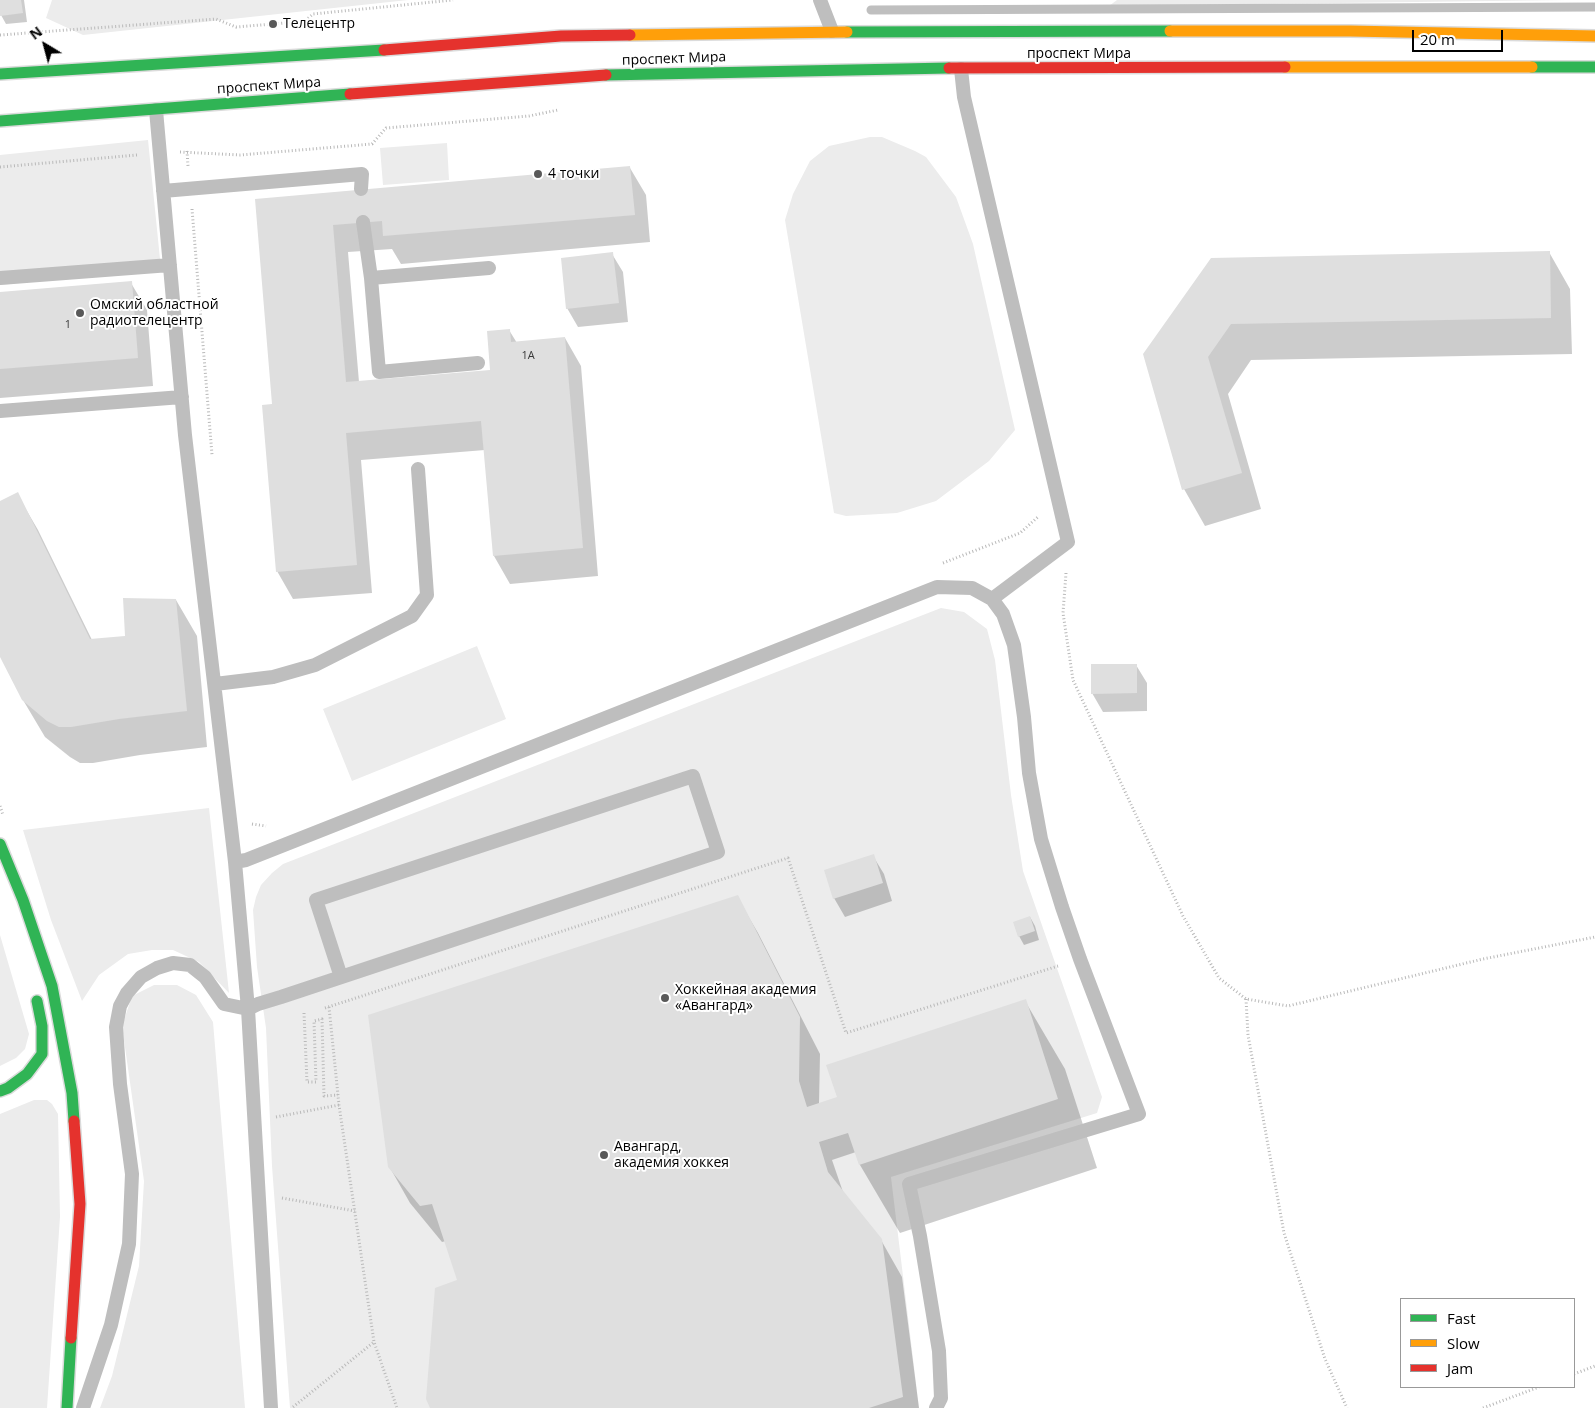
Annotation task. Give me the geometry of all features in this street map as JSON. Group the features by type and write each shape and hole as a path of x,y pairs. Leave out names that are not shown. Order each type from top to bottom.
{"main road":[{"name":"проспект Мира","path":"0,74 401,49 561,36 832,31 1350,31 1595,36"},
{"name":"проспект Мира","path":"0,122 585,76 906,68 1595,67"},
{"path":"0,844 23,900 52,986 72,1093 80,1204 66,1408"},
{"path":"0,1090 8,1088 27,1074 42,1054 42,1026 33,988"}],"lane":[{"path":"820,0 832,31"},
{"path":"961,69 964,97 1068,542 992,599"},
{"path":"156,110 185,435 235,862 248,1009 271,1408"},
{"path":"164,190 362,174 360,190"},
{"path":"363,222 371,278 378,372 478,363"},
{"path":"0,278 170,265"},
{"path":"371,278 488,268"},
{"path":"0,412 182,397"},
{"path":"215,684 273,677 315,665 412,616 427,595 418,469"},
{"path":"235,862 246,860 937,587 972,588 992,599 1003,614 1014,645 1024,717 1028,773 1041,839 1080,959 1139,1114 909,1184 920,1236 938,1351 941,1398 936,1408"},
{"path":"83,1408 111,1325 129,1244 132,1174 120,1084 116,1027 120,1006 127,993 141,977 157,968 174,963 190,965 204,977 224,1004 248,1009 258,1004 341,977 718,852 693,776 316,900 341,977"}],"path":[{"path":"0,35 216,19 236,27 305,21 313,14 453,0"},
{"path":"0,167 187,151 240,155 372,144 386,128 529,116 564,108"},
{"path":"1068,542 1063,613 1072,680 1183,916 1219,978 1246,999 1288,1006 1483,959 1595,937"},
{"path":"321,1010 788,858 846,1033 1080,959"},
{"path":"1246,999 1248,1035 1284,1233 1325,1359 1346,1408"},
{"path":"329,1008 339,1105 374,1342 397,1408"},
{"path":"312,1012 304,1014 307,1082 316,1082 314,1020 322,1019 324,1096 338,1095"},
{"path":"254,1120 339,1105"},
{"path":"259,1194 355,1211"},
{"path":"292,1408 374,1342"},
{"path":"1575,1374 1595,1366"},
{"path":"1482,1408 1536,1388"}],"shaded area":[{"path":"52,0 408,0 83,35 46,18"},
{"path":"1117,0 1568,0 1109,6"},
{"path":"870,137 882,137 926,157 956,197 973,244 1015,430 989,461 936,501 897,513 846,516 834,513 785,220 793,194 810,161 829,146"},
{"path":"148,140 161,269 0,285 0,155"},
{"path":"447,143 449,180 383,185 380,148"},
{"name":"Хоккейная академия «Авангард»","path":"941,608 964,612 987,629 995,660 1011,795 1023,871 1102,1097 1097,1113 891,1177 919,1408 290,1408 272,1166 266,1028 257,967 253,910 261,885 283,864"},
{"path":"477,646 506,719 352,781 323,709"},
{"path":"209,808 229,993 199,962 173,950 152,950 128,954 99,975 82,1001 51,920 23,830"},
{"path":"0,935 29,1034 25,1049 16,1058 0,1066"},
{"path":"154,985 177,985 196,995 213,1022 245,1408 100,1408 112,1376 139,1266 144,1181 122,1026 132,996"},
{"path":"34,1100 47,1100 58,1114 60,1217 47,1408 0,1408 0,1114"}],"building":[{"path":"0,0 21,0 23,13 0,16"},
{"path":"630,166 635,215 383,236 382,221 333,225 346,382 490,370 487,331 510,329 511,342 565,337 583,548 493,556 481,421 346,433 357,565 276,572 262,405 272,404 255,199"},
{"path":"1550,251 1551,318 1231,324 1208,357 1242,473 1182,490 1143,354 1211,258"},
{"path":"613,252 619,303 566,309 561,258"},
{"path":"132,281 138,358 0,369 0,292"},
{"path":"18,492 90,639 125,636 123,598 176,599 187,711 59,727 47,721 22,700 0,657 0,501"},
{"path":"1091,664 1137,664 1137,693 1091,694"},
{"path":"874,854 883,883 833,899 824,870"},
{"name":"Авангард, академия хоккея","path":"738,895 800,1017 799,1081 807,1107 837,1097 826,1065 1026,999 1058,1099 859,1165 848,1133 819,1142 828,1172 882,1239 903,1397 869,1408 430,1408 426,1399 435,1288 457,1280 432,1204 420,1206 388,1167 368,1015"},
{"path":"1030,916 1035,931 1018,937 1013,922"}],"waterway":[{"path":"871,10 1595,7"}],"traffic: fast":[{"path":"847,32 1170,31"},
{"path":"0,74 384,50"},
{"path":"1532,67 1595,67"},
{"path":"606,75 949,68"},
{"path":"0,121 350,94"},
{"path":"0,844 23,900 52,986 72,1093 74,1121"},
{"path":"0,1091 8,1088 27,1074 42,1054 42,1026 37,1001"},
{"path":"67,1408 71,1338"}],"traffic: slow":[{"path":"1170,31 1350,31 1595,36"},
{"path":"630,35 847,32"},
{"path":"1285,67 1532,67"}],"traffic: jam":[{"path":"384,50 561,36 630,35"},
{"path":"949,68 1285,67"},
{"path":"350,94 606,75"},
{"path":"71,1338 80,1204 74,1121"}],"place":[{"name":"Телецентр","path":"273,24"},
{"name":"4 точки","path":"538,174"},
{"name":"Омский областной радиотелецентр","path":"80,313"},
{"name":"Хоккейная академия «Авангард»","path":"665,998"},
{"name":"Авангард, академия хоккея","path":"604,1155"}]}
